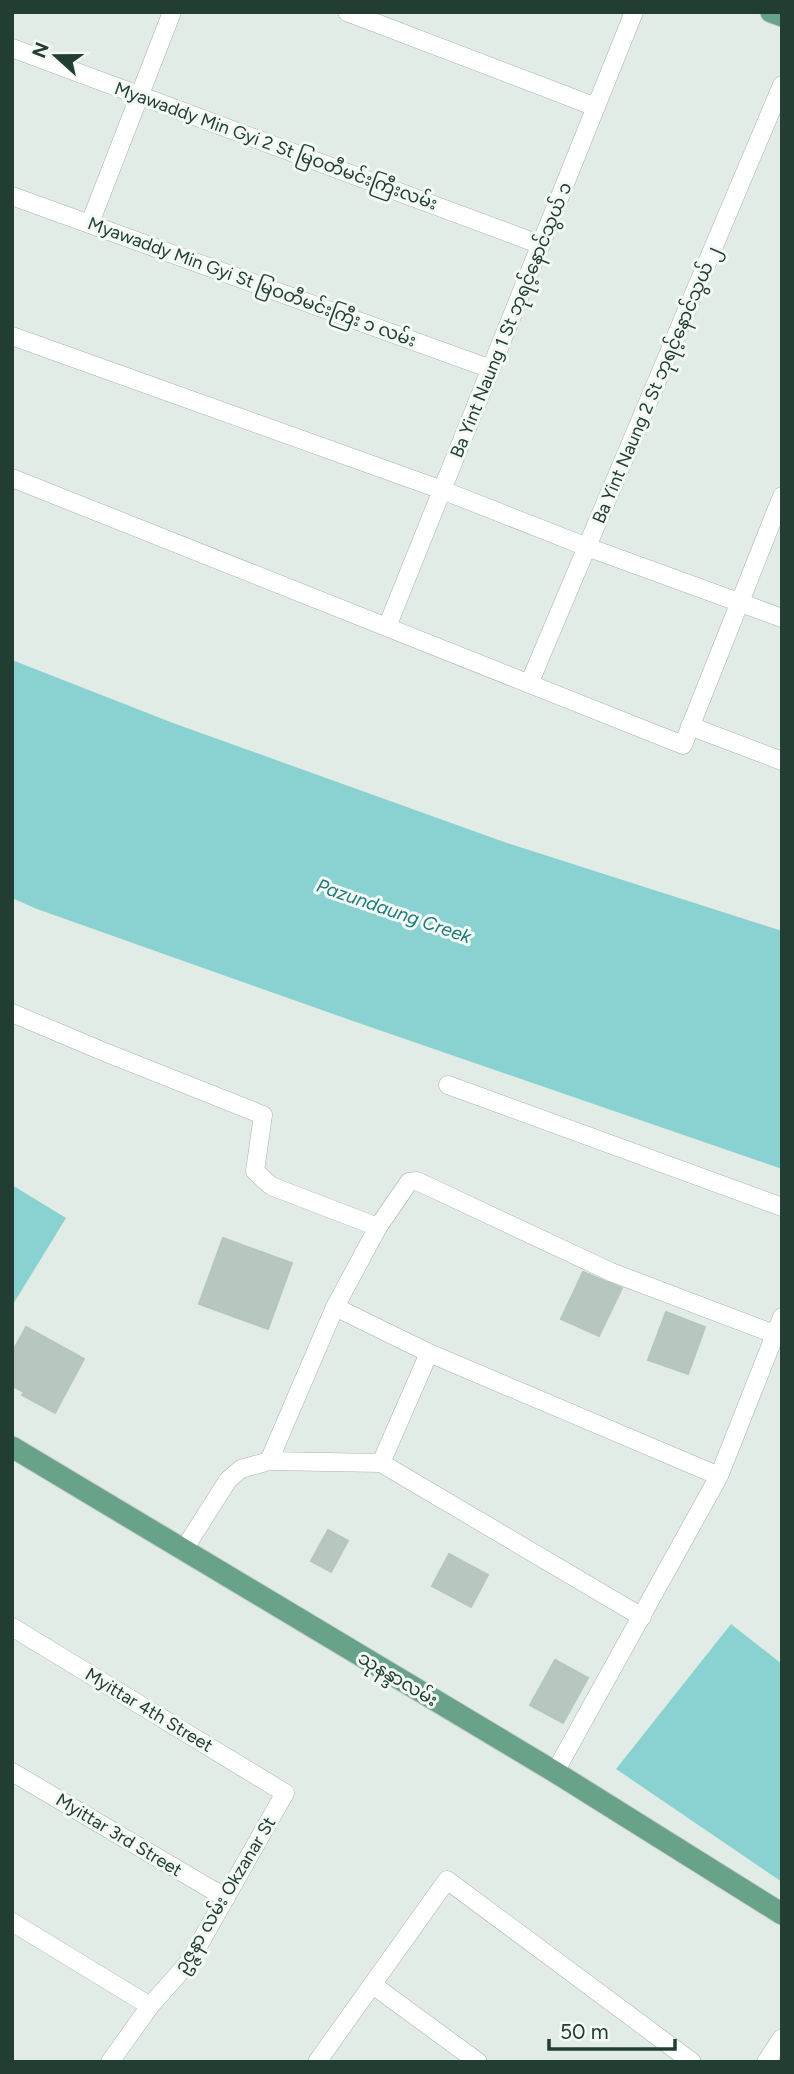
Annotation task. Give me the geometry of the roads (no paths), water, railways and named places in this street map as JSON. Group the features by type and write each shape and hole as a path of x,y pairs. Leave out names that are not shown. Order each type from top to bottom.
{"main road":[{"path":"771,12 782,16"},
{"name":"သုနန္ဒာလမ်း","path":"12,1447 555,1772 782,1914"}],"street":[{"path":"90,222 172,12"},
{"path":"346,12 596,107"},
{"name":"Ba Yint Naung 1 St ဘုရင့်နောင်သွယ် ၁","path":"387,627 634,12"},
{"name":"Myawaddy Min Gyi 2 St မြဝတီမင်းကြီးလမ်း","path":"12,48 541,245"},
{"name":"Ba Yint Naung 2 St ဘုရင့်နောင်သွယ် ၂","path":"529,684 782,85"},
{"name":"Myawaddy Min Gyi St မြဝတီမင်းကြီး ၁ လမ်း","path":"12,196 491,369"},
{"path":"12,336 442,490 587,547 782,618"},
{"path":"12,478 682,745 782,496"},
{"path":"690,726 782,761"},
{"path":"12,1013 263,1115 255,1171 271,1186 378,1227"},
{"path":"448,1085 782,1207"},
{"path":"269,1461 335,1307 378,1227 409,1182 416,1181 611,1272 778,1335"},
{"path":"335,1307 429,1353 719,1476"},
{"path":"555,1772 719,1476 778,1335 782,1317"},
{"path":"381,1464 429,1353"},
{"path":"183,1551 233,1474 241,1469 269,1461 381,1464 642,1617"},
{"name":"Myittar 4th Street","path":"12,1627 285,1793"},
{"name":"Myittar 3rd Street","path":"12,1772 226,1898"},
{"name":"ဥဇ္ဇနာ လမ်း Okzanar St","path":"110,2062 150,2007 189,1962 285,1793"},
{"path":"317,2062 447,1880 692,2062"},
{"path":"12,1922 150,2007"},
{"path":"373,1985 478,2062"},
{"path":"766,2062 782,2038"}],"water":[{"name":"Pazundaung Creek","path":"12,660 173,723 507,843 782,931 782,1169 350,1020 12,898"},
{"path":"12,1185 66,1218 12,1306"},
{"path":"731,1624 782,1664 782,1882 616,1769"}]}
